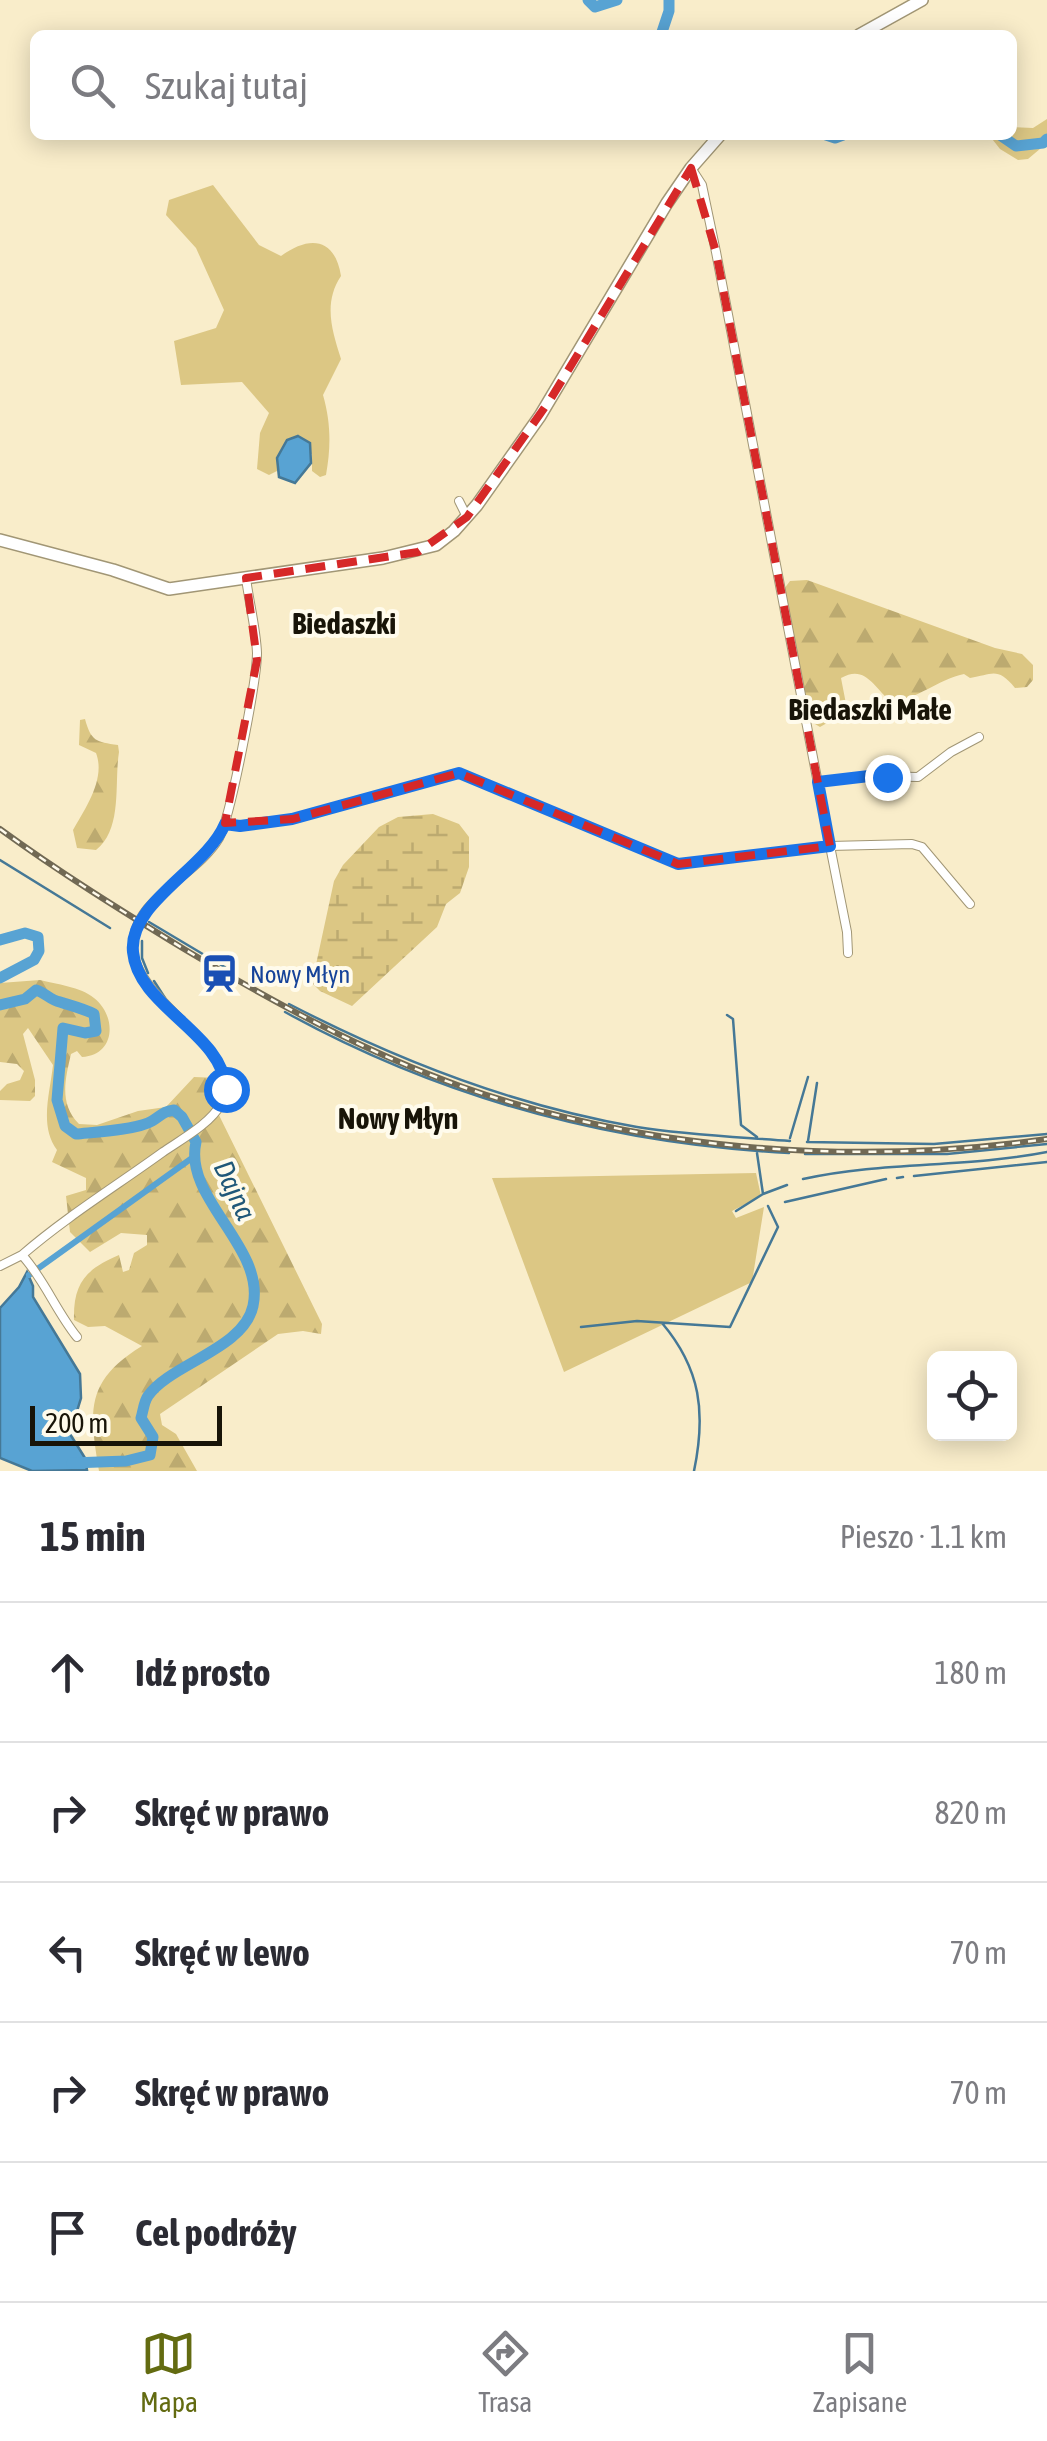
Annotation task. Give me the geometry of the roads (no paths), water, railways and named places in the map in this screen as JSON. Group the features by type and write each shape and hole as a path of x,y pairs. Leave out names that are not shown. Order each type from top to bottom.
{"main road":[{"path":"868,30 922,0"},
{"path":"0,540 122,572 162,588 188,588 418,552 442,541 467,517 550,400 691,168 716,140"}],"street":[{"path":"691,168 702,185 716,252 848,932 848,953"},
{"path":"459,501 467,517"},
{"path":"0,1266 22,1255 179,1141 223,1101 223,1070 143,979 132,945 143,915 210,851 225,824 256,660 246,578"},
{"path":"818,782 869,776 918,777 979,737"},
{"path":"225,824 240,826 292,819 459,773 678,864 830,846 912,844 922,847 970,904"},
{"path":"22,1255 76,1337"}],"water":[{"path":"298,436 310,443 311,463 295,483 279,477 277,458 287,440"},
{"path":"27,1272 33,1297 80,1374 81,1398 70,1434 85,1458 87,1470 32,1471 0,1458 0,1308"}],"waterway":[{"path":"588,0 595,7 617,0"},
{"path":"663,30 669,0"},
{"path":"1007,140 1016,146 1043,143 1047,139"},
{"path":"0,860 110,928"},
{"path":"149,922 233,972"},
{"name":"Dajna","path":"0,940 25,933 38,937 39,951 34,960 0,978"},
{"path":"142,941 142,958 148,973"},
{"path":"154,981 165,998"},
{"name":"Dajna","path":"0,1005 25,999 36,990 94,1014 96,1031 63,1028 57,1100 65,1126 76,1134 126,1129 174,1110 196,1142 195,1163 201,1183 237,1243 254,1284 253,1306 236,1334 172,1374 147,1398 141,1418 153,1437 150,1455 126,1461 72,1463"},
{"path":"289,1004 415,1062 546,1107 656,1130 790,1141"},
{"path":"285,1012 405,1069 529,1111 658,1139 789,1153"},
{"path":"727,1015 733,1019 741,1125 757,1137"},
{"path":"790,1138 808,1077"},
{"path":"808,1141 817,1083"},
{"path":"807,1142 934,1144 1047,1134"},
{"path":"805,1154 947,1154 1047,1144"},
{"path":"803,1179 863,1169 1047,1152"},
{"path":"757,1153 763,1194"},
{"path":"29,1275 192,1158"},
{"path":"914,1176 1047,1162"},
{"path":"897,1178 903,1177"},
{"path":"785,1202 886,1179"},
{"path":"736,1211 787,1185"},
{"path":"581,1327 637,1321 730,1327 778,1227 768,1206"},
{"path":"662,1323 685,1357 697,1392 700,1430 694,1471"}],"railway":[{"path":"0,829 137,920 285,1007 426,1073 533,1109 678,1139 752,1147 900,1151 1047,1139"}],"place":[{"name":"Nowy Młyn","path":"220,974"}],"district":[{"name":"Biedaszki","path":"344,623"},
{"name":"Biedaszki Małe","path":"870,709"},
{"name":"Nowy Młyn","path":"398,1118"}]}
